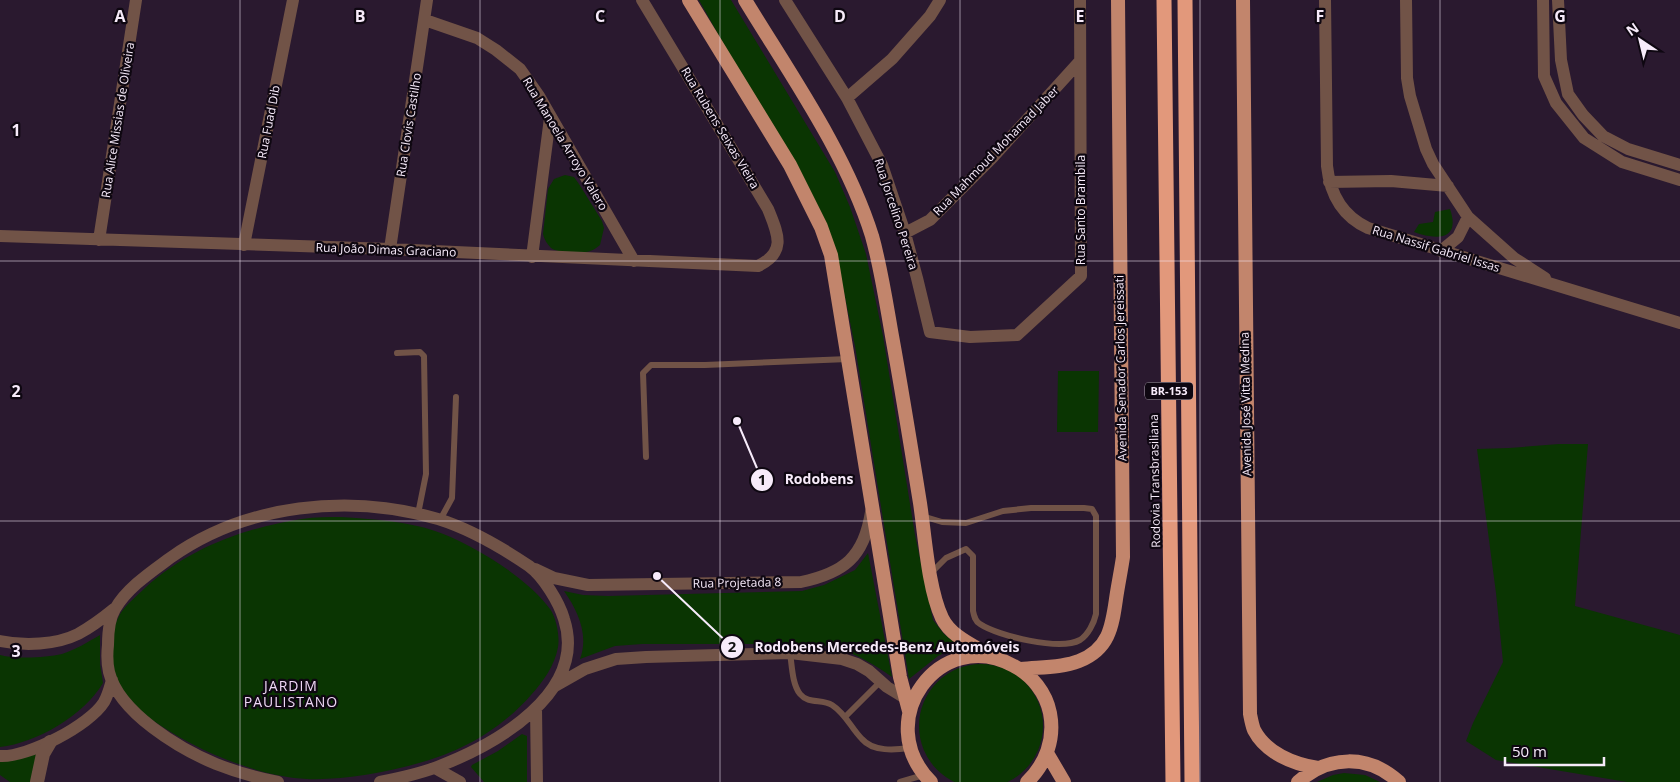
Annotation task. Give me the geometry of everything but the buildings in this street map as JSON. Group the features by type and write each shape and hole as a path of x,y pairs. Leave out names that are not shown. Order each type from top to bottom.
{"highway":[{"name":"Rodovia Transbrasiliana","path":"1164,0 1173,782"},
{"name":"BR-153","path":"1185,0 1192,782"}],"main road":[{"path":"688,0 790,165 821,227 830,256 849,359 871,507 907,704 907,730 910,748 918,767 927,778"},
{"path":"745,0 830,142 859,200 872,237 908,428 930,574 943,619 955,634 992,657 1021,669 1042,692 1048,707 1052,722 1051,738 1047,753 1041,765 1027,782"},
{"name":"Avenida Senador Carlos Jereissati","path":"1021,669 1078,661 1095,652 1111,632 1115,616 1123,556 1118,0"},
{"name":"Avenida José Vitta Medina","path":"1243,0 1250,714 1254,730 1270,749 1292,762 1318,768"},
{"path":"907,704 915,697 923,684 946,664 961,658 976,656 992,657"},
{"path":"1047,753 1064,782"},
{"path":"1298,782 1318,768 1336,762 1356,761 1381,768 1399,782"}],"street":[{"name":"Rua Alice Missias de Oliveira","path":"99,240 136,0"},
{"name":"Rua Fuad Dib","path":"244,245 293,0"},
{"name":"Rua Clovis Castilho","path":"390,250 425,20 426,0"},
{"name":"Rua Rubens Seixas Vieira","path":"642,0 768,209 778,237 777,251 770,260"},
{"name":"Rua Jorcelino Pereira","path":"785,0 848,98 882,166 905,233 918,278 930,332"},
{"path":"848,98 892,59 930,16 940,0"},
{"name":"Rua Santo Brambila","path":"930,332 970,337 1017,335 1081,276 1080,0"},
{"name":"Rua Nassif Gabriel Issas","path":"1325,0 1327,166 1329,182 1340,206 1357,223 1442,251 1680,323"},
{"path":"1406,0 1410,96 1426,149 1433,164 1468,218 1514,258 1558,286"},
{"path":"1543,0 1544,76 1556,103 1584,138 1622,162 1680,180"},
{"path":"1558,0 1561,60 1568,94 1583,115 1603,136 1628,149 1680,165"},
{"name":"Rua Manoela Arroyo Valero","path":"425,20 477,38 520,69 539,96 634,261"},
{"name":"Rua Mahmoud Mohamad Jaber","path":"905,233 930,220 993,157 1080,61"},
{"path":"532,257 550,118"},
{"path":"1329,182 1391,181 1448,186"},
{"path":"1442,251 1458,237 1468,218"},
{"name":"Rua João Dimas Graciano","path":"0,236 758,266 770,260"},
{"path":"0,641 14,644 38,643 58,640 76,634 114,609 130,590 153,570 184,548 241,521 306,508 344,505 380,508 418,514 440,520 473,533 532,568 560,608 566,626 568,641 567,658 561,676 555,686 536,708 517,724 465,756 403,778 380,782"},
{"name":"Rua Projetada 8","path":"532,568 554,578 588,585 801,582 820,578 848,563 859,551 864,540 871,507"},
{"path":"114,609 108,632 107,658 109,672 121,696 130,707 163,735 216,764 278,782"},
{"path":"555,686 585,669 616,659 790,653 842,659 868,671 907,704"},
{"path":"0,756 33,749 50,742 79,725 104,702 112,680"},
{"path":"536,708 537,782"},
{"path":"37,782 43,754 50,742"},
{"path":"435,768 460,782"}],"lane":[{"path":"397,352 420,352 424,356 426,474 418,514"},
{"path":"646,457 643,373 651,364 705,366 849,359"},
{"path":"440,520 452,498 456,397"},
{"path":"922,516 942,522 966,523 1003,511 1031,508 1084,508 1092,509 1096,516 1096,614 1094,621 1079,640 1067,644 1034,642 1002,634 979,624 973,611 972,556 966,549 946,558 930,574"},
{"path":"790,653 796,688 801,696 810,701 830,704 846,716 862,740 870,745 880,748 910,748"},
{"path":"846,716 881,681"},
{"path":"900,782 927,778"}],"green space":[{"path":"699,0 731,0 835,172 850,207 866,254 883,336 915,535 933,620 944,634 959,646 938,656 909,679 855,346 839,268 737,68"},
{"path":"565,175 574,177 602,221 604,228 600,245 591,251 576,253 554,250 544,238 548,189 554,179"},
{"path":"1450,209 1453,220 1452,227 1444,236 1422,235 1414,232 1419,224 1433,222 1435,212"},
{"path":"1058,371 1099,371 1098,432 1057,432"},
{"path":"1588,444 1575,606 1680,635 1680,782 1627,782 1496,760 1466,741 1503,662 1477,449"},
{"path":"341,517 401,523 435,531 465,544 498,563 528,585 540,597 550,609 556,622 558,647 551,667 544,679 516,711 489,732 444,755 405,767 364,775 343,778 307,779 267,773 225,759 186,741 168,730 151,719 131,700 114,673 111,638 121,612 145,588 180,562 199,551 238,534 302,519"},
{"path":"868,553 892,677 871,663 849,652 830,646 805,644 642,644 615,646 580,659 583,632 578,615 564,591 583,595 608,596 802,591 824,585 855,570"},
{"path":"100,635 100,664 103,683 95,695 58,726 29,740 0,747 0,655 31,658 62,654"},
{"path":"981,664 1005,669 1025,682 1038,702 1043,726 1038,750 1025,770 1005,783 981,788 957,783 937,770 924,750 919,726 924,702 937,682 957,669"},
{"path":"522,734 527,736 527,782 484,782 471,767 472,765 498,751"},
{"path":"41,751 33,782 10,782 0,775 0,761"},
{"path":"1344,773 1365,775 1380,782 1317,782 1333,775"}],"place":[{"name":"Rodobens","path":"737,421"},
{"name":"Rodobens Mercedes-Benz Automóveis","path":"657,576"}],"district":[{"name":"JARDIM PAULISTANO","path":"291,694"}]}
